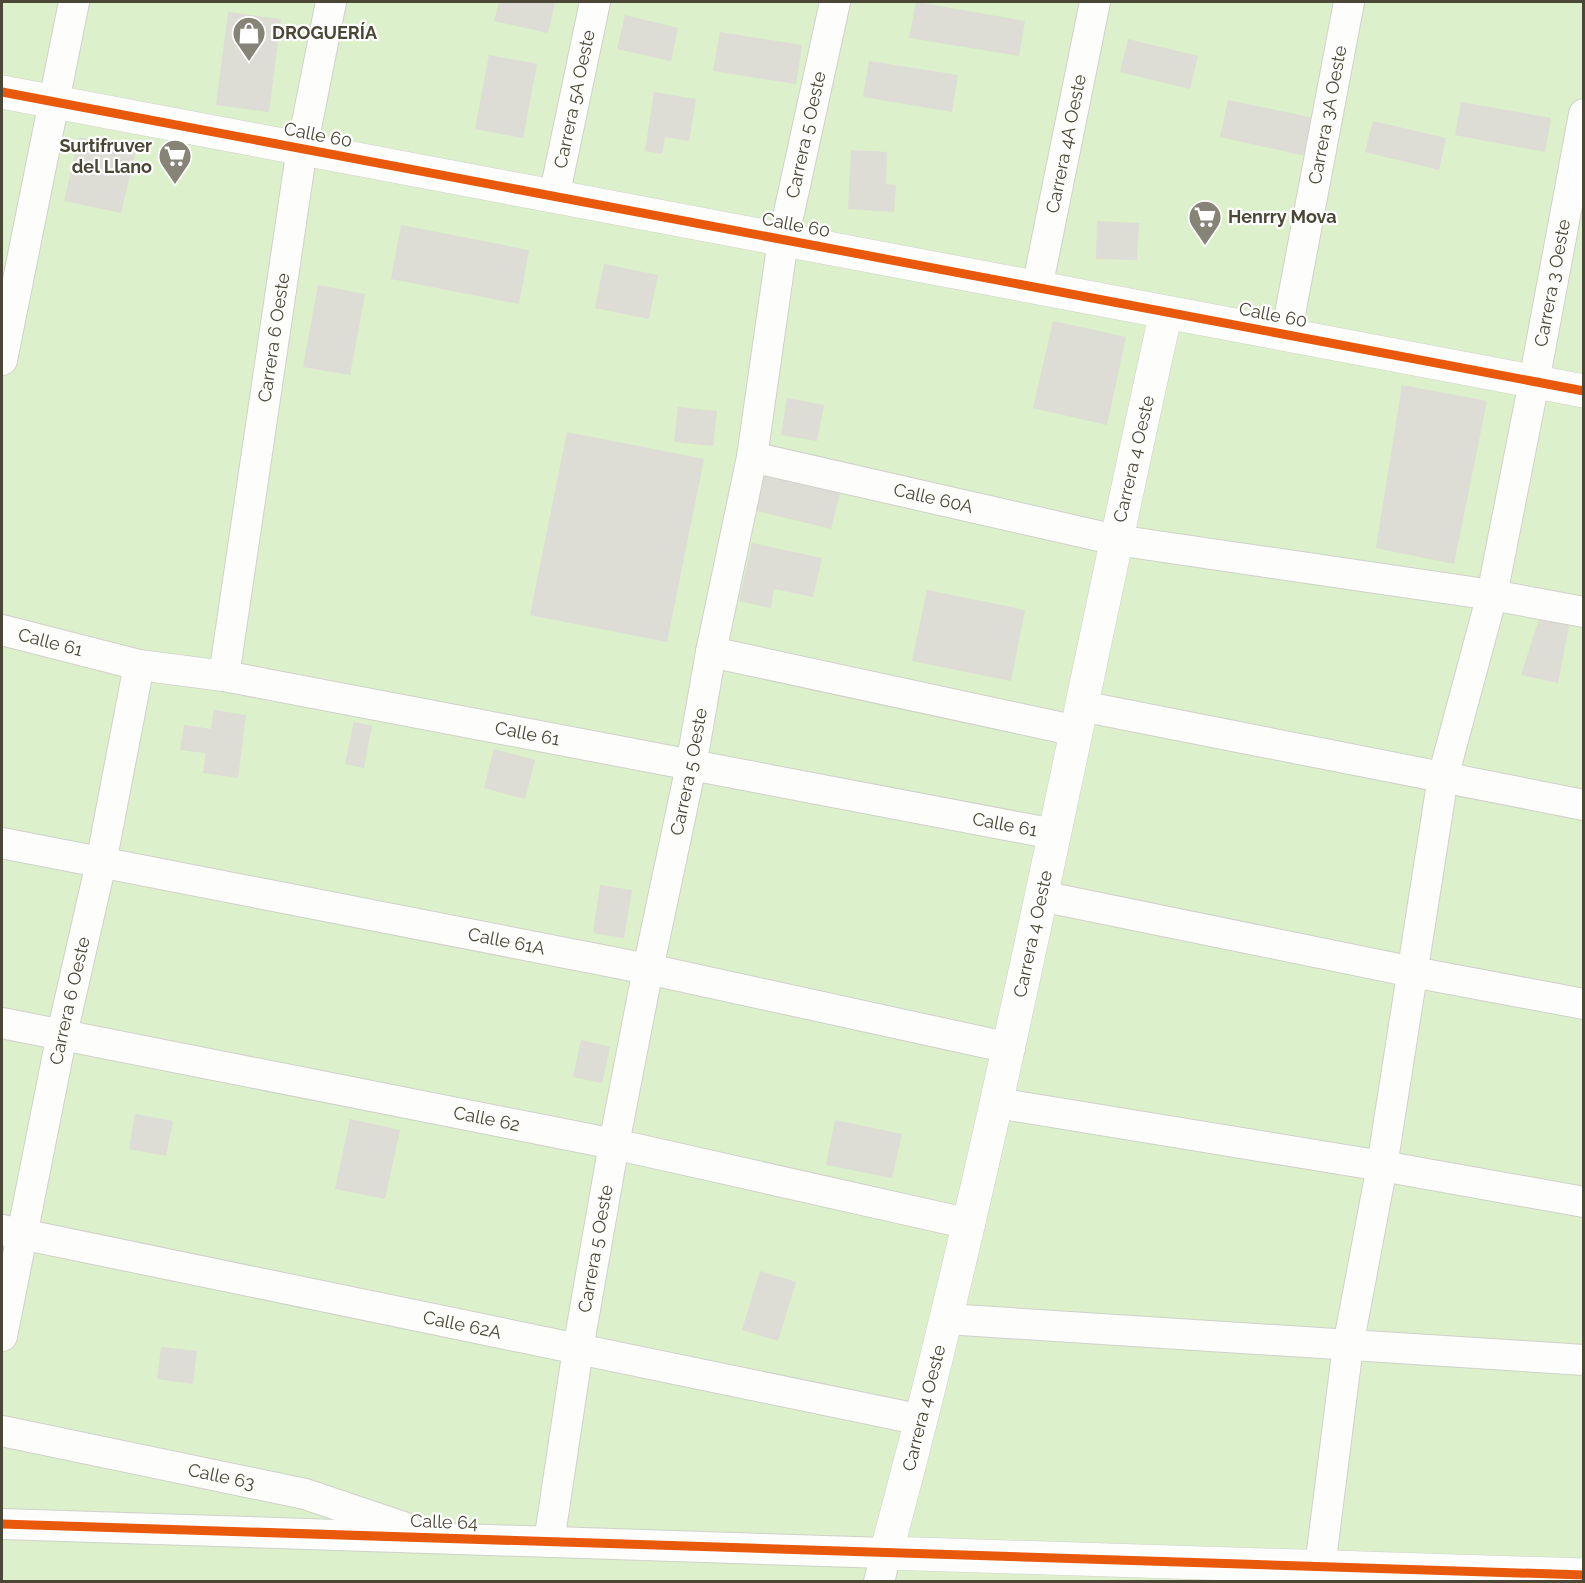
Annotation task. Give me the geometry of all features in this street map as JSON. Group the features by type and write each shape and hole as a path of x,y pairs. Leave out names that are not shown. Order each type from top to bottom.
{"street":[{"path":"2,360 74,2"},
{"name":"Carrera 6 Oeste","path":"224,676 302,148 331,2"},
{"name":"Carrera 5A Oeste","path":"554,197 595,2"},
{"name":"Carrera 5 Oeste","path":"549,1542 578,1349 614,1144 752,457 783,240 835,2"},
{"name":"Carrera 4A Oeste","path":"1037,288 1095,2"},
{"name":"Carrera 3A Oeste","path":"1286,335 1349,2"},
{"name":"Calle 60","path":"2,92 1584,391"},
{"name":"Carrera 3 Oeste","path":"1320,1567 1348,1346 1382,1166 1443,777 1492,595 1584,114"},
{"name":"Carrera 4 Oeste","path":"882,1568 922,1420 1010,1048 1166,312"},
{"name":"Calle 60A","path":"752,457 1116,540 1492,595 1584,612"},
{"name":"Calle 61","path":"2,630 139,665 224,676 1054,834"},
{"path":"711,652 1079,718 1443,777 1584,805"},
{"name":"Carrera 6 Oeste","path":"2,1336 11,1232 62,1035 101,863 139,665"},
{"name":"Calle 61A","path":"2,843 648,969 1010,1048"},
{"path":"1041,896 1413,972 1584,1004"},
{"name":"Calle 62","path":"2,1023 614,1144 969,1224"},
{"path":"997,1103 1382,1166 1584,1202"},
{"name":"Calle 62A","path":"11,1232 922,1420"},
{"path":"946,1320 1584,1360"},
{"name":"Calle 63","path":"2,1431 305,1494 437,1539"},
{"name":"Calle 64","path":"2,1524 549,1542 882,1568"},
{"path":"882,1568 1320,1567 1584,1575"}],"green space":[{"path":"2,2 1583,2 1583,1581 2,1581"}],"building":[{"path":"499,2 555,2 548,33 494,21"},
{"path":"916,2 1025,21 1019,56 909,38"},
{"name":"DROGUERÍA","path":"228,12 281,19 269,112 216,105"},
{"path":"625,15 678,28 671,61 617,49"},
{"path":"720,32 802,45 796,84 713,71"},
{"path":"1128,39 1198,56 1190,89 1120,72"},
{"path":"489,55 537,64 523,138 475,129"},
{"path":"869,61 958,75 952,112 863,97"},
{"path":"654,92 696,99 689,141 665,137 662,154 645,151"},
{"path":"1228,100 1314,118 1306,156 1220,137"},
{"path":"1461,102 1551,118 1545,152 1455,135"},
{"path":"1373,121 1446,138 1439,170 1365,152"},
{"path":"79,137 136,150 121,213 64,201"},
{"path":"851,150 887,152 886,184 896,185 894,212 848,209"},
{"path":"1097,221 1139,223 1137,260 1096,259"},
{"path":"401,225 529,250 519,304 391,279"},
{"path":"604,264 658,275 649,319 595,308"},
{"path":"318,285 365,294 350,375 303,367"},
{"path":"1053,321 1126,337 1107,425 1033,408"},
{"path":"1402,385 1487,401 1454,564 1376,548"},
{"path":"787,398 824,405 817,441 781,435"},
{"path":"678,407 717,411 713,446 674,442"},
{"path":"567,432 704,459 667,642 530,615"},
{"path":"764,467 842,486 831,529 754,510"},
{"path":"752,543 822,558 813,597 774,589 771,608 739,601"},
{"path":"927,590 1025,610 1011,681 912,661"},
{"path":"1540,616 1570,621 1558,683 1521,675"},
{"path":"214,710 246,715 238,778 203,773 206,753 180,750 184,725 211,729"},
{"path":"354,722 372,726 364,768 345,764"},
{"path":"494,749 535,760 525,799 484,788"},
{"path":"600,885 632,890 624,938 593,933"},
{"path":"581,1040 610,1047 602,1083 573,1077"},
{"path":"135,1114 173,1121 166,1156 129,1149"},
{"path":"350,1119 400,1130 385,1199 335,1189"},
{"path":"835,1120 902,1134 892,1178 826,1165"},
{"path":"760,1271 796,1282 778,1341 742,1330"},
{"path":"161,1347 197,1351 193,1384 157,1379"}],"cycle path":[{"path":"2,92 1584,391"},
{"path":"2,1524 1584,1575"}],"place":[{"name":"DROGUERÍA","path":"249,62"},
{"name":"Surtifruver del Llano","path":"175,185"},
{"name":"Henrry Mova","path":"1205,246"}]}
